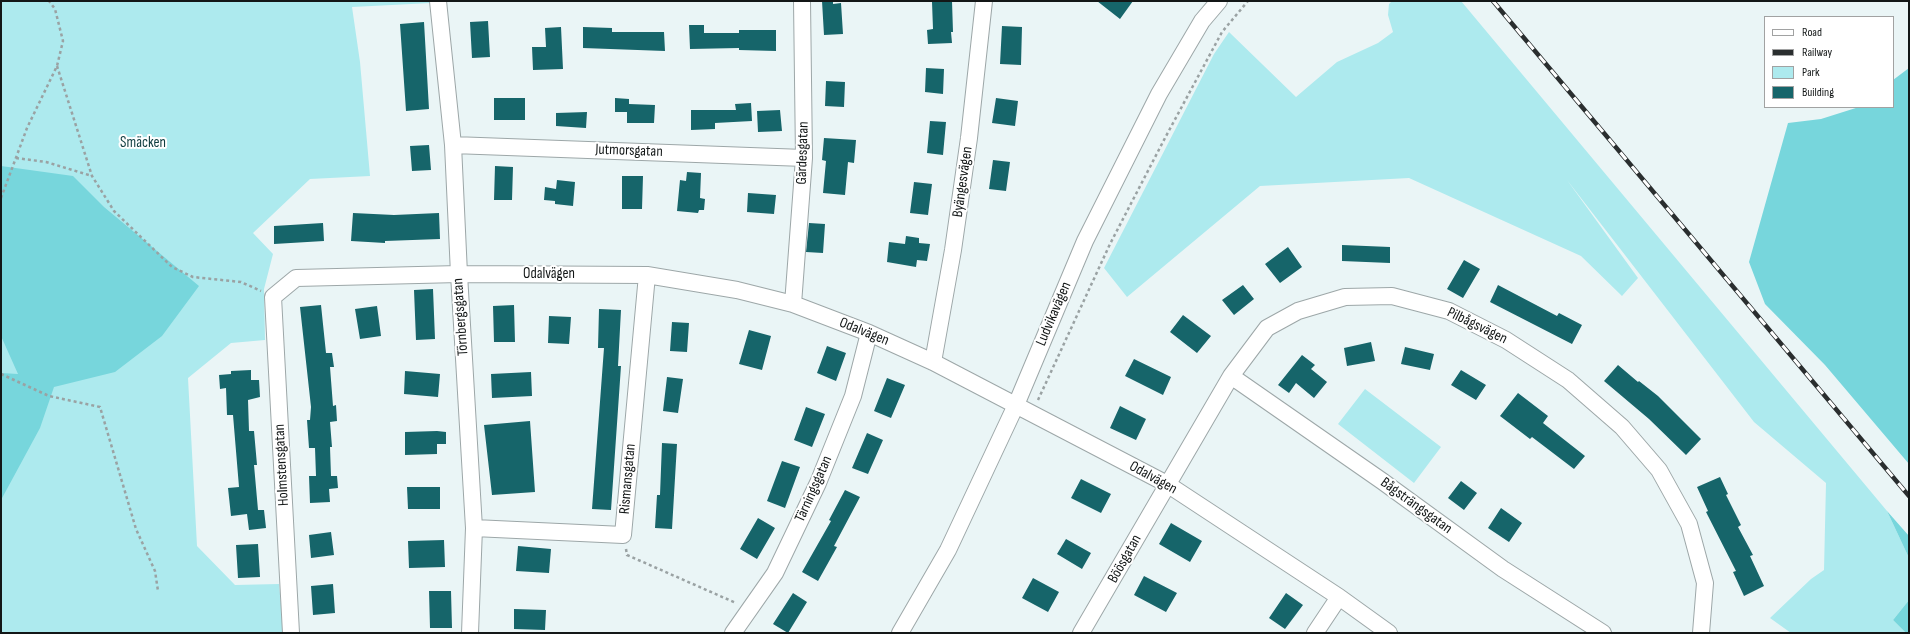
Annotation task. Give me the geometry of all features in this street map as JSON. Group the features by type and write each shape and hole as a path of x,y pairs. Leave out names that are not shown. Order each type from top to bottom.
{"street":[{"name":"Törnbergsgatan","path":"438,1 453,145 474,528 470,633"},
{"name":"Gärdesgatan","path":"793,304 804,158 802,1"},
{"name":"Byängesvägen","path":"933,362 953,250 969,138 985,1"},
{"name":"Ludvikavägen","path":"900,633 948,550 1016,405 1085,241 1159,94 1198,27 1219,1"},
{"name":"Jutmorsgatan","path":"453,145 804,158"},
{"name":"Odalvägen","path":"273,297 296,278 459,274 647,275 737,290 793,304 869,333 933,362 1167,484 1339,597 1389,633"},
{"name":"Rismansgatan","path":"474,528 623,534 647,275"},
{"name":"Pilbågsvägen","path":"1167,484 1231,376 1267,328 1298,311 1345,297 1392,296 1449,310 1506,340 1568,380 1622,428 1660,470 1689,524 1705,583 1701,633"},
{"name":"Holmstensgatan","path":"273,297 291,633"},
{"name":"Tärningsgatan","path":"734,633 774,573 818,484 852,396 869,333"},
{"name":"Bågsträngsgatan","path":"1231,376 1382,481 1503,570 1603,633"},
{"name":"Böösgatan","path":"1081,633 1107,591 1167,484"},
{"path":"1315,633 1339,597"}],"path":[{"path":"1,198 27,128 57,66 62,41 55,9 49,1"},
{"path":"1032,414 1110,244 1165,138 1222,32 1248,1"},
{"path":"57,66 92,176 114,211 172,267 193,277 241,282 273,297"},
{"path":"16,158 46,162 92,176"},
{"path":"1,374 49,396 100,407 136,530 155,571 158,591"},
{"path":"623,534 627,555 750,609"}],"green space":[{"name":"Smäcken","path":"1,1 431,1 431,3 352,7 360,62 370,176 310,179 253,233 273,254 264,289 265,340 231,343 188,378 197,546 235,585 279,584 284,633 1,633"},
{"path":"1392,1 1461,1 1887,511 1909,558 1909,600 1893,620 1906,633 1791,633 1770,618 1811,579 1824,570 1826,483 1754,422 1567,180 1638,278 1622,296 1581,256 1409,178 1260,186 1127,297 1104,268 1214,54 1229,32 1296,97 1337,62 1378,43 1393,32 1388,15 1389,4"},
{"path":"1365,389 1441,447 1414,483 1338,424"}],"shaded area":[{"path":"1909,68 1909,464 1825,365 1765,304 1749,262 1788,123 1821,119 1856,108 1894,108 1894,79"},
{"path":"1,166 73,176 104,207 199,286 162,336 115,372 54,387 40,428 1,500 1,373 18,374 1,336"},
{"path":"1887,511 1909,536 1909,558"},
{"path":"1909,600 1909,633 1906,633 1893,620"}],"building":[{"path":"822,1 833,1 833,4 841,3 843,34 824,35"},
{"path":"952,1 952,43 928,44 927,30 933,29 932,2"},
{"path":"1097,1 1133,1 1120,19"},
{"path":"488,21 490,57 472,58 470,22"},
{"path":"424,22 429,109 406,111 400,24"},
{"path":"689,25 704,25 704,33 739,33 739,30 776,30 776,51 739,50 739,48 690,49"},
{"path":"1002,26 1022,27 1021,65 1000,64"},
{"path":"561,27 563,69 533,70 532,47 546,47 545,28"},
{"path":"583,27 612,28 612,32 664,32 665,51 583,48"},
{"path":"926,68 944,69 943,94 925,92"},
{"path":"826,81 845,82 844,107 825,106"},
{"path":"494,98 525,98 525,120 494,120"},
{"path":"615,98 629,99 629,104 655,105 654,123 627,123 627,112 615,112"},
{"path":"996,98 1018,101 1015,126 992,123"},
{"path":"751,103 752,121 715,123 715,129 691,130 691,110 736,110 735,104"},
{"path":"780,110 782,131 758,132 757,111"},
{"path":"587,112 586,128 556,126 556,113"},
{"path":"930,121 946,122 943,155 927,153"},
{"path":"824,138 856,140 854,163 848,162 845,195 823,193 826,161 822,160"},
{"path":"429,145 431,170 412,171 410,146"},
{"path":"993,160 1010,162 1006,191 989,189"},
{"path":"495,166 513,167 512,200 494,200"},
{"path":"687,172 701,173 700,198 705,199 704,210 699,210 698,213 677,211 680,180 686,181"},
{"path":"622,176 643,176 642,209 622,209"},
{"path":"557,180 575,182 573,206 555,204 555,201 544,200 545,187 556,189"},
{"path":"914,182 932,184 928,215 910,213"},
{"path":"748,193 776,195 774,214 747,212"},
{"path":"353,213 394,215 439,213 440,239 385,241 385,243 351,241"},
{"path":"323,223 324,241 274,244 274,226"},
{"path":"809,223 825,224 823,253 806,252"},
{"path":"906,236 919,238 919,243 930,244 927,261 917,260 916,267 887,262 889,242 905,244"},
{"path":"1342,245 1390,247 1390,263 1342,261"},
{"path":"1288,247 1302,267 1280,283 1265,264"},
{"path":"1464,260 1480,269 1463,298 1447,289"},
{"path":"1243,285 1254,299 1234,315 1222,300"},
{"path":"1498,285 1557,316 1559,313 1582,325 1572,344 1490,302"},
{"path":"433,289 435,339 416,340 414,290"},
{"path":"321,305 326,353 332,353 334,367 330,367 333,406 336,405 337,421 330,422 332,447 330,447 331,476 337,476 338,488 329,489 330,502 310,503 309,476 316,476 315,448 309,448 307,420 310,420 311,407 300,307"},
{"path":"514,305 515,342 494,342 493,306"},
{"path":"377,306 381,336 360,339 355,309"},
{"path":"599,309 621,310 618,366 621,366 611,510 592,509 604,348 598,348"},
{"path":"1183,315 1211,336 1197,353 1170,332"},
{"path":"549,316 571,317 569,344 548,343"},
{"path":"672,322 689,323 687,352 670,351"},
{"path":"749,330 771,336 762,370 739,364"},
{"path":"1371,342 1375,361 1347,366 1344,348"},
{"path":"827,346 846,353 836,381 817,373"},
{"path":"1405,347 1434,354 1430,370 1401,364"},
{"path":"1302,355 1315,365 1311,369 1327,382 1314,398 1296,383 1289,393 1278,385"},
{"path":"1134,359 1171,377 1163,395 1125,376"},
{"path":"1618,365 1658,396 1701,439 1686,455 1649,419 1604,381"},
{"path":"251,370 251,380 259,380 260,397 248,400 249,431 254,431 257,465 254,465 258,510 264,510 266,528 249,530 247,514 231,516 228,488 239,487 233,415 227,415 226,388 220,389 219,375 231,374 231,371"},
{"path":"1461,370 1486,385 1476,400 1451,385"},
{"path":"405,371 440,374 438,397 404,394"},
{"path":"531,372 532,396 492,398 491,374"},
{"path":"667,377 683,379 678,413 663,411"},
{"path":"887,378 905,385 891,418 874,411"},
{"path":"1518,393 1548,416 1543,423 1585,456 1574,469 1532,437 1530,439 1500,416"},
{"path":"1120,406 1146,419 1136,440 1110,428"},
{"path":"806,407 825,414 812,447 794,440"},
{"path":"530,421 535,492 492,495 484,425"},
{"path":"405,432 446,432 446,444 437,444 437,454 405,455"},
{"path":"867,433 883,440 868,474 852,468"},
{"path":"662,443 677,444 672,529 655,528 657,495 660,495"},
{"path":"782,461 800,467 785,508 767,501"},
{"path":"1720,477 1728,494 1726,495 1741,525 1738,527 1753,555 1750,556 1764,586 1744,596 1733,572 1736,571 1706,512 1708,511 1697,487"},
{"path":"1081,479 1111,494 1101,513 1071,498"},
{"path":"1461,481 1477,493 1464,510 1448,498"},
{"path":"407,487 440,487 440,509 408,509"},
{"path":"845,490 860,497 834,546 837,547 818,581 802,572 831,521 829,520"},
{"path":"1501,508 1522,523 1509,542 1488,528"},
{"path":"758,518 775,528 757,559 740,549"},
{"path":"1171,523 1202,541 1190,562 1159,544"},
{"path":"331,532 334,555 311,558 309,535"},
{"path":"1066,539 1091,553 1082,569 1057,554"},
{"path":"444,540 445,567 409,568 408,541"},
{"path":"258,544 260,577 238,578 236,545"},
{"path":"518,546 551,549 549,573 516,571"},
{"path":"1144,576 1177,593 1166,612 1134,595"},
{"path":"1033,578 1059,592 1048,612 1022,598"},
{"path":"333,584 335,613 313,615 311,586"},
{"path":"429,591 451,591 452,628 430,628"},
{"path":"793,593 807,602 788,633 773,624"},
{"path":"1286,593 1303,605 1285,629 1269,618"},
{"path":"514,609 546,610 545,630 514,629"}],"railway":[{"path":"1493,1 1909,496"}]}
